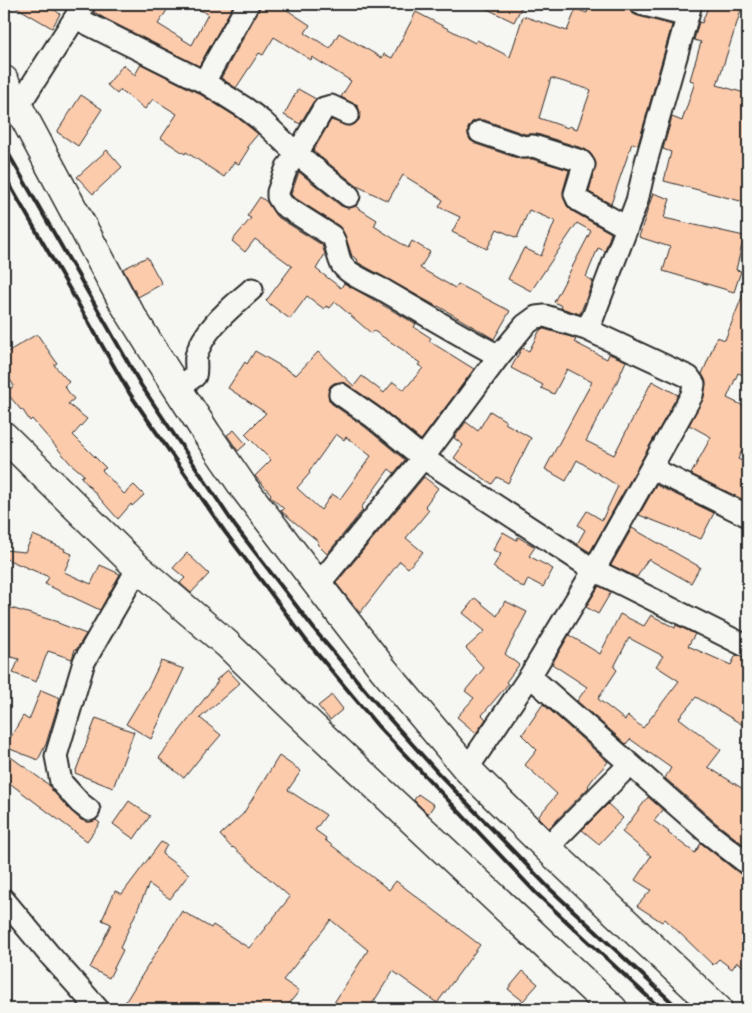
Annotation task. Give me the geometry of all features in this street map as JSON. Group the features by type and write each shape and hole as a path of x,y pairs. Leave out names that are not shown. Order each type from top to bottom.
{"main road":[{"path":"4,80 123,302 177,388 244,488 318,585 383,669 468,769 547,848 718,1009"},
{"path":"4,436 138,568 227,644 309,724 613,1009"}],"street":[{"path":"204,82 248,4"},
{"path":"586,329 593,317 637,201 646,162 689,10 641,4"},
{"path":"18,105 80,11 204,82 245,108 262,120 297,154 349,196"},
{"path":"348,114 326,106 284,174 278,192 279,200 283,205 332,236 336,241 342,265 361,279 469,341 499,356"},
{"path":"480,132 524,147 533,146 581,161 584,165 575,197 626,227"},
{"path":"177,388 195,376 196,356 210,330 252,289"},
{"path":"318,585 423,458 499,356 525,325 536,317 545,316 586,329 689,377 694,384 692,395 594,570 530,676 468,769"},
{"path":"340,394 374,417 423,458 594,570 748,647"},
{"path":"651,468 748,516"},
{"path":"89,810 80,804 61,782 57,771 56,756 84,662 138,568"},
{"path":"530,676 708,833 748,864"},
{"path":"547,848 629,764"},
{"path":"4,900 98,1009"}],"building":[{"path":"11,4 47,4 60,14 52,28"},
{"path":"96,4 171,4 158,24 192,45 208,14 188,4 234,4 199,66 94,12"},
{"path":"260,4 291,4 287,10 310,25 305,33 330,48 339,33 382,58 384,54 392,58 416,12 475,43 477,40 510,57 523,16 567,31 576,9 587,13 589,4 618,4 629,7 632,13 638,16 672,25 638,145 632,143 611,204 589,192 596,163 591,154 585,149 537,134 525,134 484,120 472,122 468,128 470,140 476,144 520,159 532,159 569,170 563,191 567,206 572,211 611,233 605,251 598,248 586,277 593,281 580,314 561,308 562,306 554,302 591,231 577,223 531,291 508,279 524,248 541,256 555,221 529,210 517,238 497,229 487,249 452,232 460,217 439,207 443,200 403,175 388,201 357,186 313,151 331,120 349,126 359,120 358,106 341,97 351,81 312,57 311,60 274,37 263,55 259,53 236,88 221,78 259,10","holes":["551,78 591,90 577,129 569,126 568,128 539,118"]},
{"path":"477,4 523,4 514,22"},
{"path":"709,4 743,4 717,85 748,94 748,203 664,181 671,152 663,149 672,117 682,121 695,82 690,80 701,42 694,40 699,22 702,23"},
{"path":"141,64 198,93 238,118 258,134 247,147 249,148 239,164 234,162 224,177 161,138 177,114 153,99 145,109 120,90 117,94 107,85 123,65 135,75"},
{"path":"298,89 316,99 300,124 284,115"},
{"path":"81,95 102,109 78,146 57,132"},
{"path":"107,150 122,167 93,194 77,177"},
{"path":"299,172 341,206 348,208 355,206 377,220 374,226 408,248 412,241 430,252 420,268 455,288 458,284 510,311 494,339 357,262 358,260 352,256 345,235 339,226 292,196 291,194"},
{"path":"653,193 670,199 664,218 744,236 736,270 741,271 734,292 663,271 670,247 639,237"},
{"path":"260,197 267,202 276,216 322,245 325,254 316,269 341,288 344,283 416,324 414,327 431,338 429,341 474,369 421,440 380,407 347,384 341,382 330,386 328,393 332,404 365,427 405,460 394,473 389,469 361,508 363,510 327,554 317,544 319,542 281,511 284,509 270,496 271,494 255,476 271,460 245,434 266,413 228,388 245,362 247,364 255,351 296,375 318,352 354,386 362,376 384,393 393,382 404,390 423,368 418,365 420,363 406,352 374,331 371,333 335,302 330,308 326,306 324,309 307,296 290,319 266,301 292,266 255,239 245,252 232,241 251,218 247,216","holes":["336,434 344,440 346,437 371,456 340,499 332,494 321,510 297,488 310,473"]},
{"path":"147,257 162,284 138,297 123,269"},
{"path":"747,284 748,377 738,373 727,398 748,408 748,437 738,459 748,464 748,502 691,474 711,437 689,425 704,397 706,382 702,374 717,337 725,340"},
{"path":"544,329 571,337 576,340 574,342 607,359 609,354 626,361 586,441 614,455 652,381 678,395 590,552 577,544 585,530 578,525 587,511 602,520 618,486 577,460 566,481 545,469 592,382 567,369 554,394 541,388 543,385 511,368 522,348 529,351 540,330"},
{"path":"37,334 57,363 54,365 69,382 64,386 74,399 68,404 87,419 73,435 106,468 102,470 124,494 134,485 144,495 132,506 131,504 118,519 81,477 84,475 70,463 32,419 30,421 6,392 14,386 4,370 4,354"},
{"path":"490,411 506,421 505,423 531,438 508,483 497,477 492,484 454,458 463,445 454,438 466,422 478,431"},
{"path":"234,430 246,444 238,451 227,435"},
{"path":"424,477 438,488 425,506 429,510 406,538 423,552 408,568 400,561 360,613 336,583"},
{"path":"656,485 714,513 701,539 639,515"},
{"path":"632,528 700,567 691,583 648,559 637,577 611,565"},
{"path":"503,532 517,540 518,537 535,547 529,556 553,569 543,587 528,579 524,588 493,567 501,554 493,550"},
{"path":"33,535 72,554 64,572 91,584 100,565 120,574 100,610 45,584 49,577 4,558 4,550 25,552"},
{"path":"187,553 209,574 191,593 180,583 185,578 173,568"},
{"path":"599,586 611,592 598,614 586,607"},
{"path":"475,598 497,616 505,601 527,612 505,654 519,665 506,682 508,684 482,715 486,719 476,733 457,717 474,698 465,691 484,668 466,648 485,631 463,613"},
{"path":"4,606 58,622 86,634 75,649 72,659 48,651 36,682 13,673 19,659 4,655"},
{"path":"620,614 644,626 651,615 675,628 676,625 695,634 688,646 731,665 736,655 748,659 748,728 696,697 679,718 721,750 708,767 748,792 748,848 716,823 665,778 671,768 630,739 626,744 577,701 587,687 552,664 569,635 600,654","holes":["629,638 663,656 656,666 679,681 643,728 628,716 625,720 598,699 617,670 614,667"]},
{"path":"161,661 184,669 151,739 126,724 149,686"},
{"path":"228,670 240,683 200,718 221,735 184,778 159,758 218,681 216,680"},
{"path":"41,690 60,698 46,744 38,760 5,747 23,716 29,720"},
{"path":"332,695 343,709 330,720 318,706"},
{"path":"543,704 608,762 592,780 589,787 549,828 538,817 557,794 525,765 537,750 522,735"},
{"path":"96,718 134,732 113,788 75,773"},
{"path":"4,752 49,785 81,820 88,822 96,820 100,823 87,841 4,779"},
{"path":"279,756 301,771 288,790 326,815 315,830 326,838 325,840 389,890 396,881 480,945 437,1003 393,971 369,1009 330,1009 368,950 331,920 283,980 299,991 285,1009 121,1009 182,911 211,928 213,925 249,948 290,897 232,848 220,835 243,814"},
{"path":"418,794 434,805 428,814 414,800"},
{"path":"648,797 663,810 654,821 668,833 695,853 701,843 740,874 748,876 748,969 737,962 732,969 719,959 713,965 665,919 662,922 637,906 651,890 635,880 651,856 622,832"},
{"path":"129,801 150,816 134,839 113,824"},
{"path":"608,804 623,818 599,844 582,830"},
{"path":"161,842 167,845 162,854 189,874 170,899 149,884 120,948 123,950 109,978 90,968 111,924 102,920 115,891 122,894"},
{"path":"523,971 538,984 523,1001 508,989"}],"railway":[{"path":"4,146 141,385 235,526 318,634 439,774 549,888 679,1009"},
{"path":"4,175 130,394 225,532 305,639 377,725 537,894 661,1009"}]}
